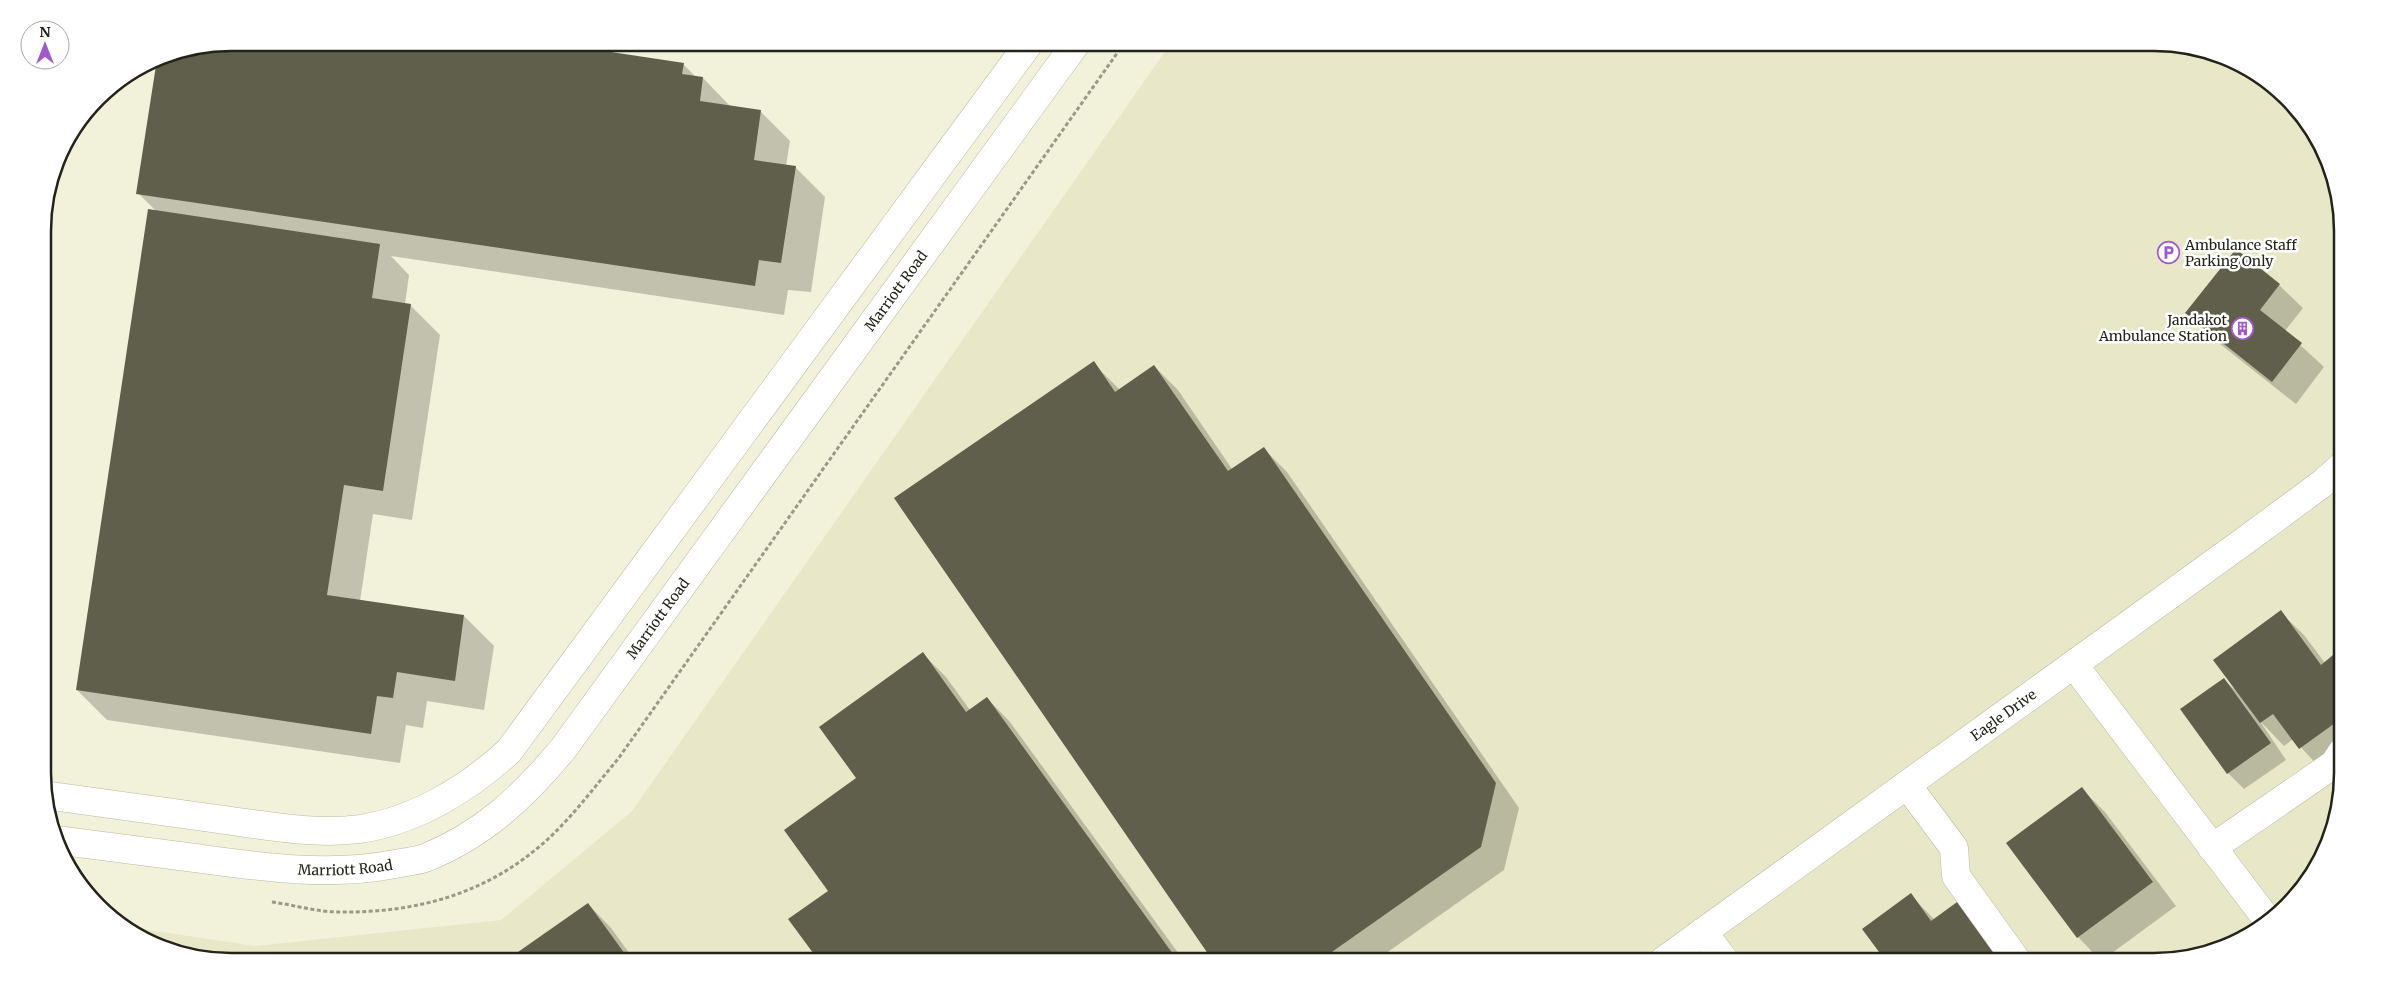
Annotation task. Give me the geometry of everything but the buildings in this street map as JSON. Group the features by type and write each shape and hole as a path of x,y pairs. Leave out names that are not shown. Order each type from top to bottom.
{"street":[{"path":"53,796 328,832 361,829 391,823 439,801 485,773 509,751 1023,51"},
{"name":"Marriott Road","path":"65,841 246,865 333,871 378,867 424,858 469,836 512,806 538,780 563,749 1070,51"},
{"name":"Eagle Drive","path":"1674,953 2334,473"},
{"path":"2074,664 2263,915"},
{"path":"2212,848 2334,764"},
{"path":"1907,785 1954,848 1956,876 2011,953"},
{"path":"1703,932 1719,953"}],"shaded area":[{"path":"1165,51 2153,51 2177,53 2200,57 2222,65 2254,82 2289,113 2310,141 2320,163 2328,185 2334,232 2334,772 2332,796 2328,819 2320,841 2303,873 2272,908 2244,929 2222,939 2200,947 2153,953 232,953 185,947 141,929 255,946 501,920 632,811"}],"place":[{"name":"Ambulance Staff Parking Only","path":"2169,253"},
{"name":"Jandakot Ambulance Station","path":"2243,328"}]}
